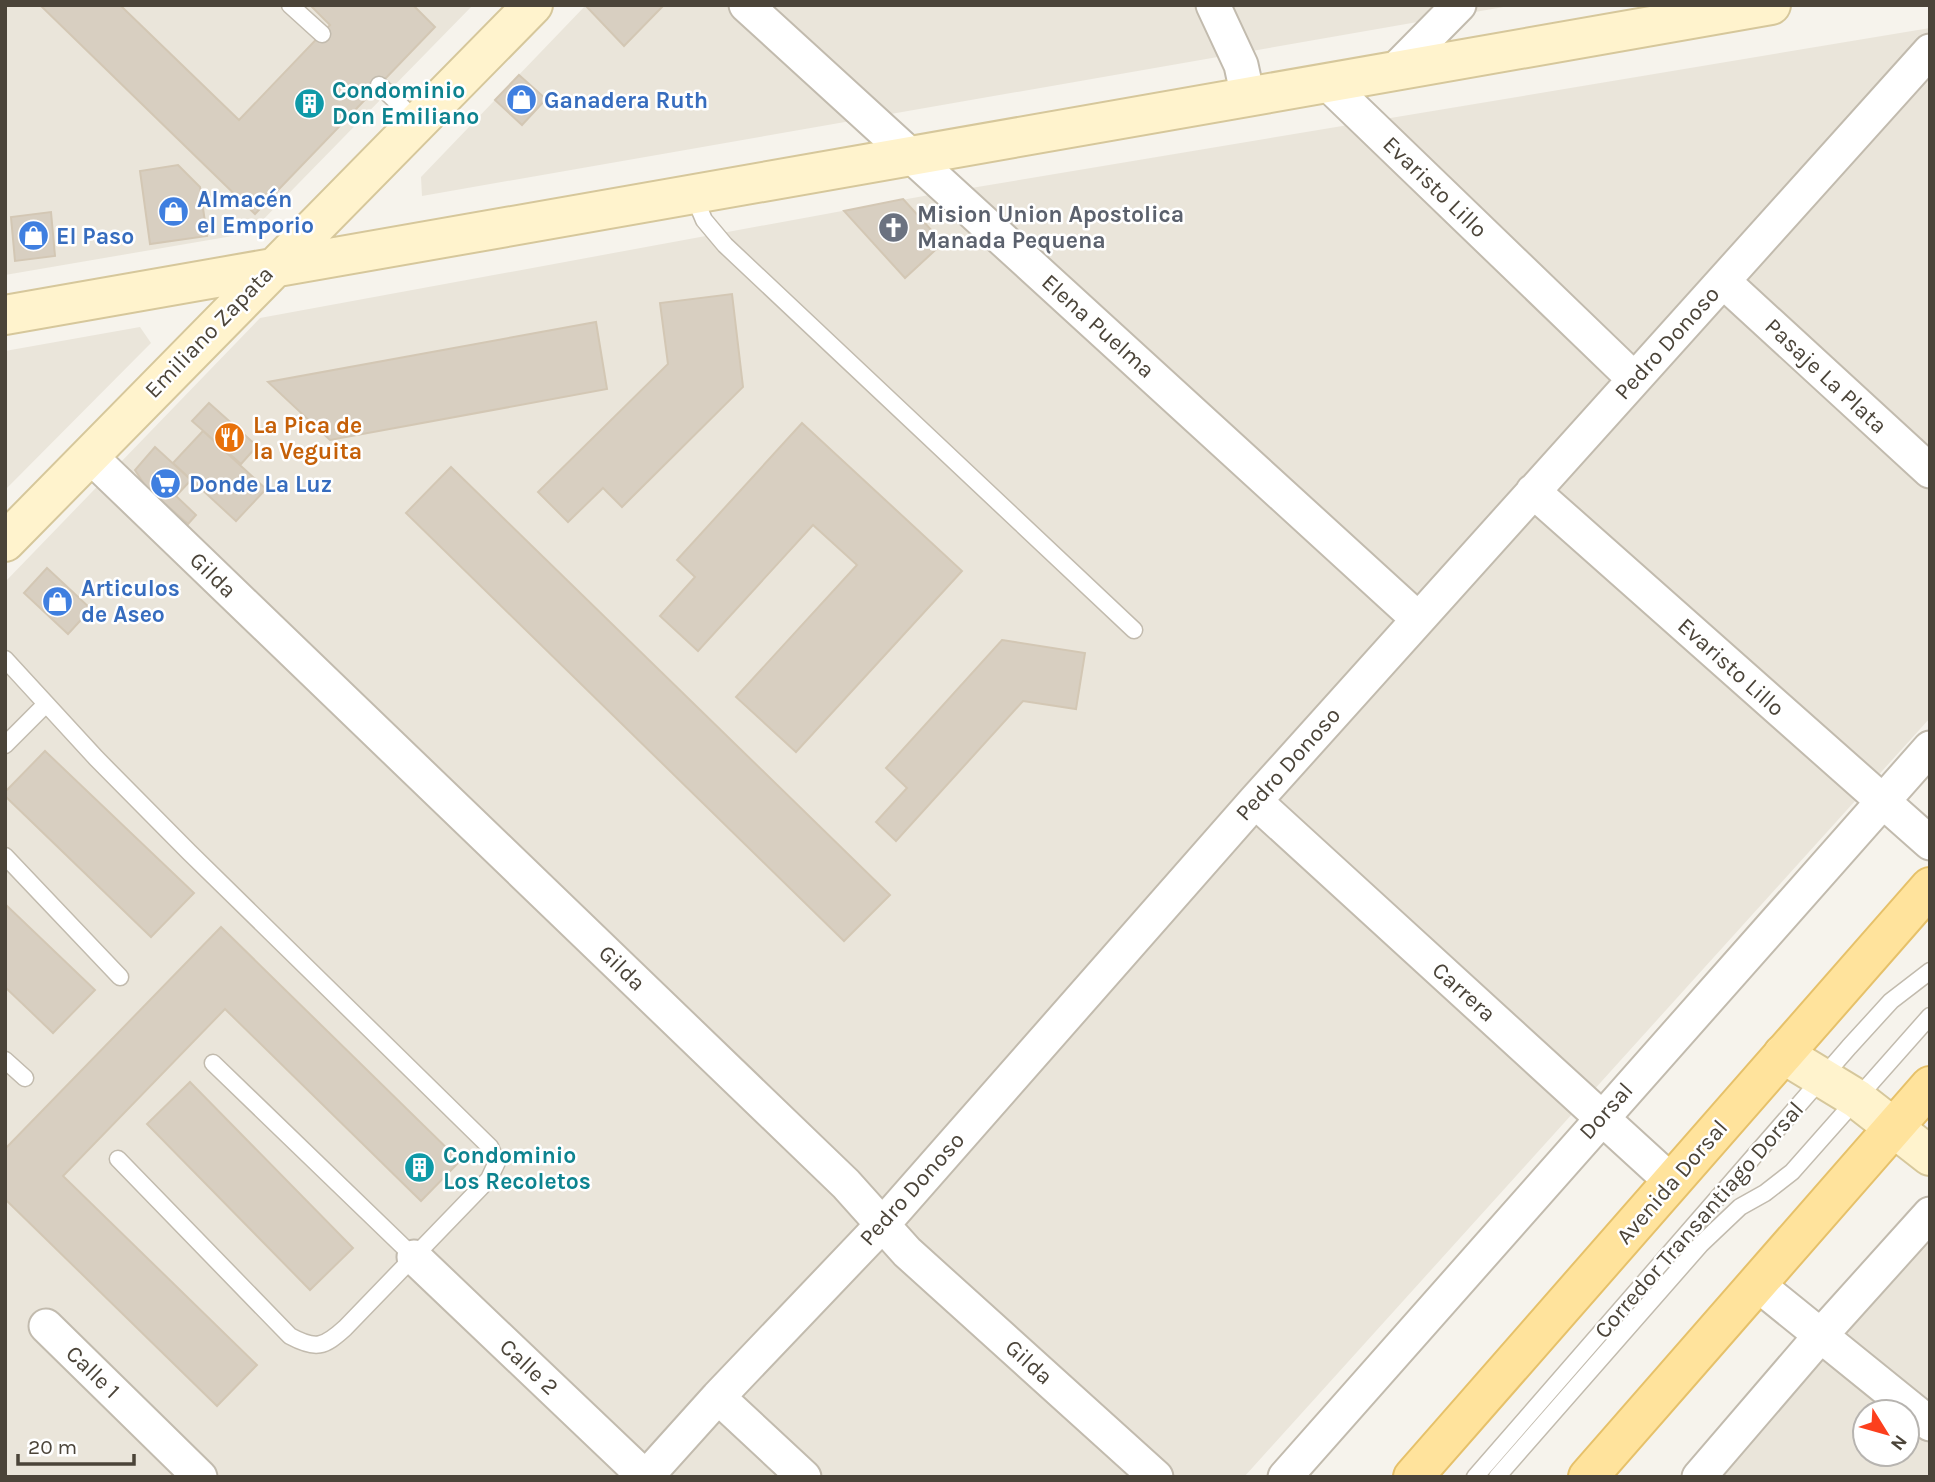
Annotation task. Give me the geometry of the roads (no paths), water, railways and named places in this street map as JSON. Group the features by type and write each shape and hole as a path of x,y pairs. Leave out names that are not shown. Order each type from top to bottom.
{"main road":[{"name":"Emiliano Zapata","path":"5,541 533,5"},
{"path":"5,315 1771,5"},
{"name":"Avenida Dorsal","path":"1413,1477 1930,887"},
{"path":"1783,1054 1857,1099 1930,1156"},
{"path":"1588,1477 1930,1086"}],"street":[{"name":"Elena Puelma","path":"746,5 1418,619"},
{"path":"1213,5 1241,65 1248,97"},
{"path":"1393,72 1459,5"},
{"name":"Pedro Donoso","path":"645,1477 883,1224 1255,801 1930,51"},
{"name":"Evaristo Lillo","path":"1327,83 1634,379"},
{"name":"Pasaje La Plata","path":"1723,281 1930,471"},
{"name":"Gilda","path":"89,456 846,1184 907,1252 1156,1477"},
{"name":"Evaristo Lillo","path":"1533,491 1930,843"},
{"name":"Dorsal","path":"1285,1477 1930,748"},
{"name":"Carrera","path":"1255,801 1672,1183"},
{"path":"1699,1477 1930,1214"},
{"name":"Calle 2","path":"414,1257 645,1477"},
{"path":"1757,1284 1930,1424"},
{"name":"Calle 1","path":"46,1326 200,1477"},
{"path":"718,1397 804,1477"}],"lane":[{"path":"290,5 322,34"},
{"path":"379,85 418,122"},
{"path":"693,194 704,220 725,244 1134,630"},
{"path":"5,659 45,705 189,852 490,1147 497,1162 489,1179 414,1257 328,1343 316,1345 290,1336 118,1159"},
{"path":"5,745 45,705"},
{"path":"5,856 120,977"},
{"name":"Corredor Transantiago Dorsal","path":"1475,1477 1891,1002 1930,971"},
{"name":"Corredor Transantiago Dorsal","path":"1497,1477 1701,1244 1740,1206 1765,1193 1792,1172 1930,1016"},
{"path":"5,1060 25,1078"},
{"path":"214,1063 414,1257"}],"place":[{"name":"Ganadera Ruth","path":"521,100"},
{"name":"Condominio Don Emiliano","path":"309,103"},
{"name":"Almacén el Emporio","path":"174,212"},
{"name":"Mision Union Apostolica Manada Pequena","path":"894,227"},
{"name":"El Paso","path":"33,236"},
{"name":"La Pica de la Veguita","path":"230,438"},
{"name":"Donde La Luz","path":"166,484"},
{"name":"Articulos de Aseo","path":"58,601"},
{"name":"Condominio Los Recoletos","path":"420,1168"}]}
